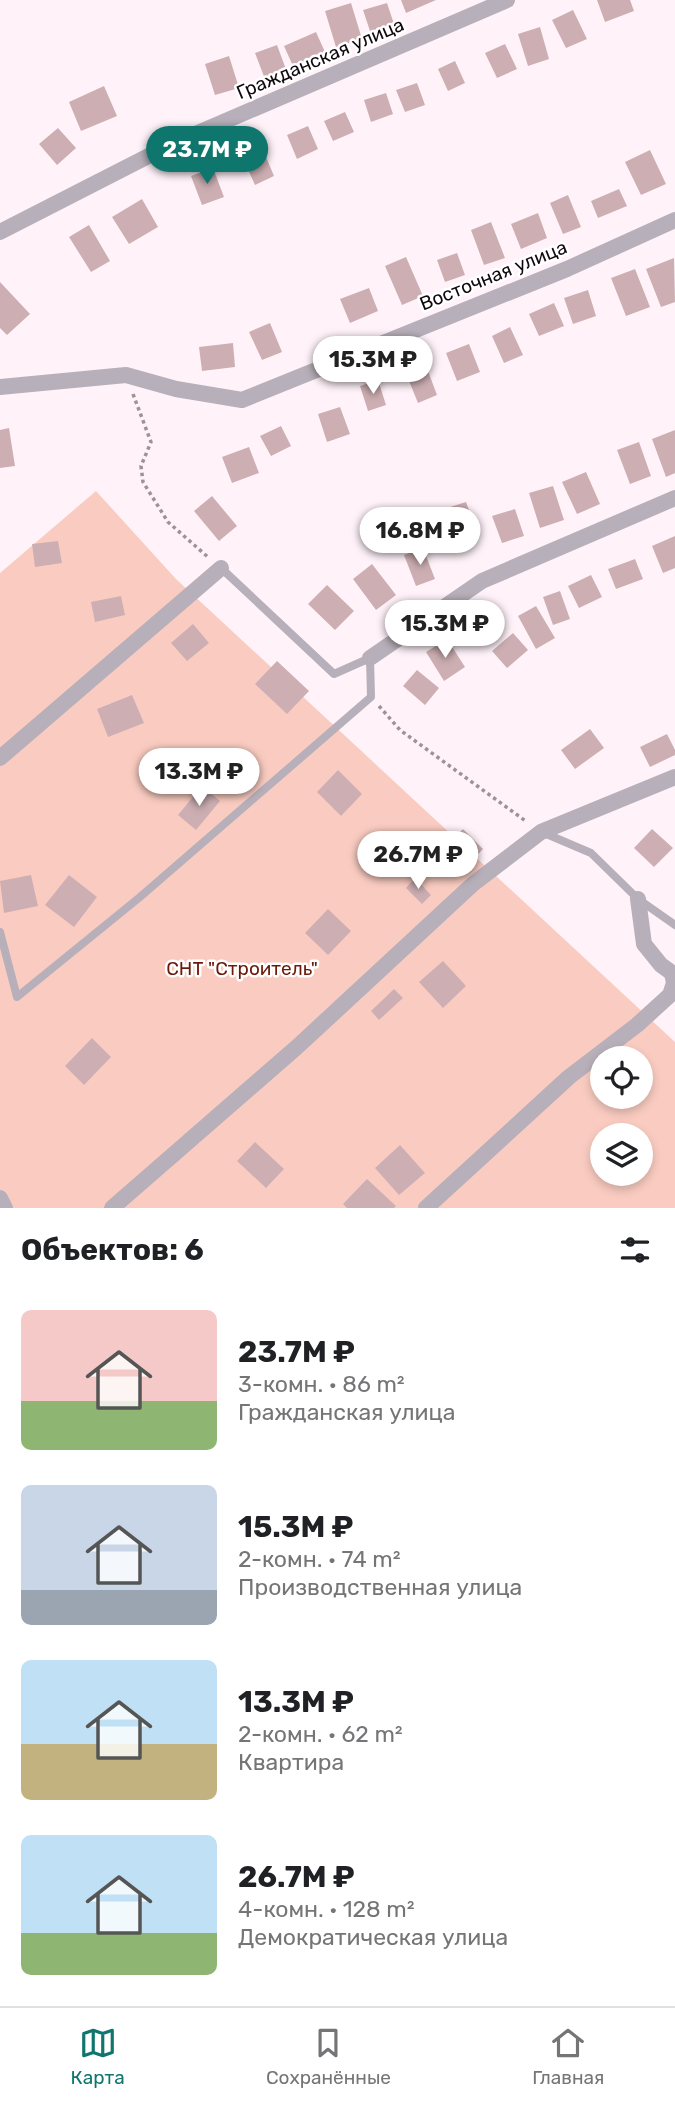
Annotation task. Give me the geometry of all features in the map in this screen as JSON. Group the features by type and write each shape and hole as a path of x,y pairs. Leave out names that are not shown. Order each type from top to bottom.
{"street":[{"name":"Гражданская улица","path":"0,232 172,144 507,0"},
{"name":"Восточная улица","path":"0,387 126,375 176,389 242,400 567,268 675,220"},
{"path":"370,658 482,581 675,498"},
{"path":"0,758 221,568"},
{"path":"112,1208 297,1047 472,884 541,832 675,776"},
{"path":"426,1208 569,1077 637,1025 670,995 674,983 673,973 661,965 644,944 638,899"},
{"path":"0,1198 5,1208"}],"lane":[{"path":"0,932 16,998 140,897 371,696 370,658 334,674 221,568"},
{"path":"541,832 591,853 638,899 675,925"}],"path":[{"path":"126,375 151,442 141,466 143,482 168,522 221,568"},
{"path":"371,696 400,730 541,832"}],"green space":[{"name":"СНТ \"Строитель\"","path":"96,491 176,579 675,1042 675,1208 0,1208 0,573"}],"building":[{"path":"401,0 436,0 406,13"},
{"path":"597,0 630,0 634,11 605,22"},
{"path":"351,3 362,39 336,47 325,11"},
{"path":"387,3 394,24 370,31 363,10"},
{"path":"573,10 587,39 566,48 552,20"},
{"path":"540,27 549,59 528,66 518,34"},
{"path":"316,32 325,52 293,66 284,46"},
{"path":"505,44 517,69 497,78 485,53"},
{"path":"277,45 287,72 265,79 255,53"},
{"path":"229,56 239,88 215,95 205,64"},
{"path":"455,61 465,83 448,91 438,69"},
{"path":"417,83 425,105 405,112 396,90"},
{"path":"104,86 117,116 81,131 69,102"},
{"path":"386,93 393,114 371,122 364,100"},
{"path":"345,112 354,132 333,141 324,121"},
{"path":"308,126 318,149 297,159 287,135"},
{"path":"58,128 76,148 57,165 39,144"},
{"path":"261,145 274,176 255,185 241,154"},
{"path":"650,150 666,184 641,195 625,162"},
{"path":"213,168 224,197 202,205 191,176"},
{"path":"619,189 627,206 598,218 591,201"},
{"path":"568,195 581,227 563,234 550,203"},
{"path":"142,199 158,227 129,244 112,217"},
{"path":"538,213 547,238 521,249 511,224"},
{"path":"491,222 505,258 484,265 471,230"},
{"path":"89,225 110,261 91,272 69,237"},
{"path":"457,253 465,275 445,282 437,260"},
{"path":"406,257 423,296 402,305 385,266"},
{"path":"674,258 675,302 661,307 646,269"},
{"path":"635,269 650,307 626,316 611,278"},
{"path":"0,282 30,314 7,335 0,328"},
{"path":"369,288 378,311 350,323 340,299"},
{"path":"588,290 596,316 573,324 564,298"},
{"path":"554,303 564,326 539,336 529,314"},
{"path":"270,323 282,352 262,360 249,332"},
{"path":"510,327 523,355 504,363 492,336"},
{"path":"233,343 235,367 202,371 199,347"},
{"path":"469,344 480,372 457,381 446,353"},
{"path":"425,363 437,395 418,403 405,371"},
{"path":"378,380 386,405 368,411 360,386"},
{"path":"340,407 350,434 327,442 318,414"},
{"path":"281,426 291,446 271,456 260,436"},
{"path":"9,428 15,466 0,468 0,430"},
{"path":"675,430 675,473 666,477 652,439"},
{"path":"639,442 651,476 630,484 617,450"},
{"path":"249,447 259,473 232,483 222,457"},
{"path":"586,472 600,504 577,514 562,482"},
{"path":"553,486 564,520 540,528 529,493"},
{"path":"212,496 237,526 219,541 194,511"},
{"path":"466,502 477,532 454,539 444,509"},
{"path":"515,509 524,536 502,543 492,516"},
{"path":"675,536 675,568 663,573 652,546"},
{"path":"58,541 62,563 35,567 32,544"},
{"path":"423,548 435,579 416,586 404,555"},
{"path":"635,559 643,579 616,589 608,569"},
{"path":"372,564 396,595 376,610 353,579"},
{"path":"591,575 602,597 579,608 568,586"},
{"path":"327,585 354,611 335,630 308,604"},
{"path":"560,591 570,619 553,625 543,597"},
{"path":"121,596 125,615 95,622 91,602"},
{"path":"536,606 555,638 536,649 518,616"},
{"path":"193,624 209,643 187,661 171,643"},
{"path":"513,633 528,650 507,668 492,651"},
{"path":"447,639 465,667 444,681 426,652"},
{"path":"277,661 309,691 287,714 255,684"},
{"path":"417,670 439,688 425,705 403,686"},
{"path":"132,695 144,723 108,737 97,709"},
{"path":"590,729 604,748 575,769 561,750"},
{"path":"667,734 675,755 650,767 640,747"},
{"path":"232,750 245,758 229,781 217,772"},
{"path":"338,770 362,794 341,816 317,792"},
{"path":"202,786 220,801 196,830 178,815"},
{"path":"463,829 483,849 466,867 446,846"},
{"path":"652,829 673,848 654,867 634,848"},
{"path":"31,875 38,906 4,913 0,881"},
{"path":"69,875 97,897 74,927 45,905"},
{"path":"415,878 431,895 422,904 406,888"},
{"path":"328,909 351,931 328,955 305,933"},
{"path":"443,961 466,986 443,1008 419,982"},
{"path":"394,989 403,998 379,1020 371,1011"},
{"path":"92,1038 111,1057 84,1085 65,1066"},
{"path":"255,1142 284,1169 266,1188 237,1161"},
{"path":"400,1145 425,1173 399,1195 375,1168"},
{"path":"367,1179 396,1206 394,1208 347,1208 343,1204"}]}
